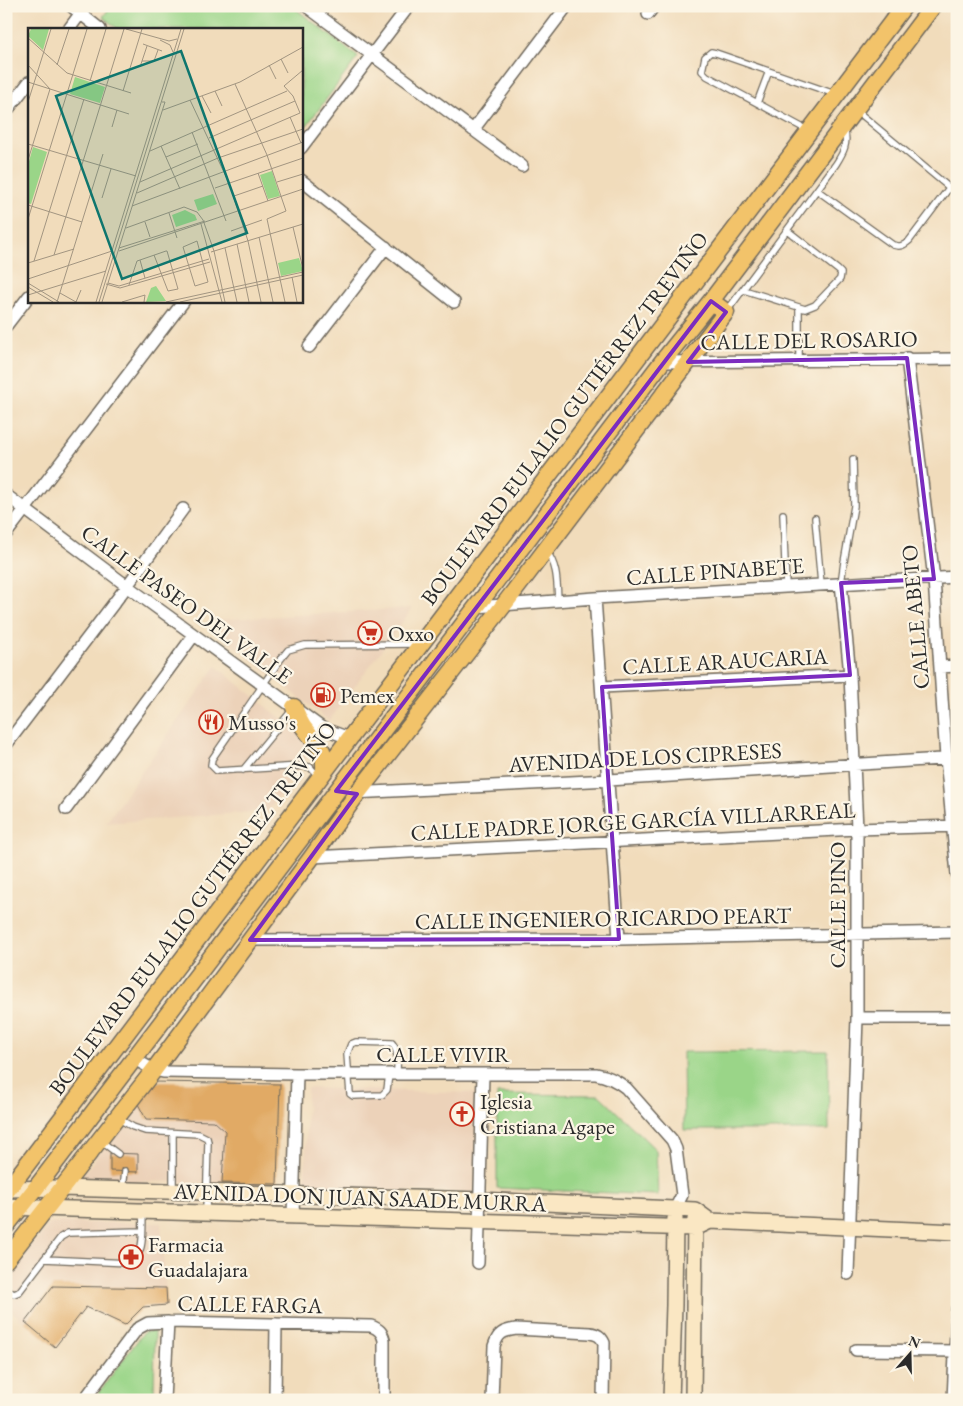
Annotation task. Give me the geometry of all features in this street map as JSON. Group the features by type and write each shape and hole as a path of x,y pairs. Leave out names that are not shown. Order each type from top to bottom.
{"main road":[{"name":"BOULEVARD EULALIO GUTIÉRREZ TREVIÑO","path":"7,1190 904,6"},
{"name":"BOULEVARD EULALIO GUTIÉRREZ TREVIÑO","path":"6,1226 13,1208 36,1188 933,6"},
{"path":"6,1260 154,1070 312,858 357,794 503,606 726,312 711,301"},
{"path":"294,707 305,729 319,744 323,752 322,774"},
{"path":"349,738 356,739 367,735 395,714"}],"street":[{"path":"71,6 83,10 99,28"},
{"path":"306,6 522,166"},
{"path":"302,147 409,6"},
{"path":"473,130 567,6"},
{"path":"70,28 83,10"},
{"path":"6,112 28,83"},
{"path":"302,181 454,302"},
{"path":"310,347 386,247"},
{"path":"6,326 28,297"},
{"path":"6,534 183,302"},
{"name":"CALLE DEL ROSARIO","path":"662,362 907,358 957,359"},
{"name":"CALLE ABETO","path":"907,358 934,579 940,667 952,758 957,874"},
{"name":"CALLE PASEO DEL VALLE","path":"6,494 127,586 322,728 349,738"},
{"path":"6,745 127,586 182,510"},
{"name":"CALLE PINABETE","path":"476,607 595,598 957,577"},
{"name":"CALLE PINO","path":"841,583 850,675 857,829 857,1018 848,1274"},
{"path":"595,598 619,939"},
{"path":"66,810 194,635"},
{"path":"940,667 957,666"},
{"name":"CALLE ARAUCARIA","path":"602,687 850,675"},
{"name":"AVENIDA DE LOS CIPRESES","path":"336,791 357,794 952,758"},
{"name":"CALLE PADRE JORGE GARCÍA VILLARREAL","path":"312,858 612,841 955,826"},
{"name":"CALLE INGENIERO RICARDO PEART","path":"250,940 619,939 957,932"},
{"path":"857,1018 957,1018"},
{"name":"CALLE VIVIR","path":"134,1059 154,1070 163,1072 596,1074 608,1076 626,1088 672,1140 678,1158 682,1195"},
{"path":"293,1216 297,1074"},
{"path":"478,1263 483,1074"},
{"name":"AVENIDA DON JUAN SAADE MURRA","path":"7,1190 61,1188 173,1191 481,1200 695,1210"},
{"path":"671,1400 674,1227 675,1209 682,1195 695,1210 710,1221"},
{"name":"AVENIDA DON JUAN SAADE MURRA","path":"13,1208 695,1228 710,1221 957,1232"},
{"path":"693,1400 695,1210"},
{"path":"953,1400 957,1309"},
{"path":"164,1400 168,1322"},
{"name":"CALLE FARGA","path":"84,1400 137,1330 148,1323 168,1322 371,1326 377,1328 382,1333 384,1340 384,1400"},
{"path":"275,1400 276,1324"},
{"path":"492,1400 496,1338 505,1330 516,1329 590,1333 597,1334 602,1338 604,1343 603,1400"},
{"path":"856,1350 956,1351"}],"lane":[{"path":"809,132 704,73 702,68 705,57 711,52 716,53 837,95"},
{"path":"757,103 769,71"},
{"path":"855,109 957,194"},
{"path":"726,312 818,191 844,152 847,142 843,126"},
{"path":"818,191 893,245 900,246 909,241 949,188"},
{"path":"744,290 805,309 814,305 842,276 838,270 788,231"},
{"path":"799,308 799,360"},
{"path":"841,583 854,506 853,459"},
{"path":"783,514 786,587"},
{"path":"815,518 821,584"},
{"path":"545,550 553,561 558,601"},
{"path":"322,774 310,767 301,766 217,771 211,765 212,759 288,650 305,645 421,644"},
{"path":"243,770 294,707"},
{"path":"356,1042 388,1042 395,1046 393,1074 387,1090 382,1095 353,1096 348,1092 347,1074 347,1054 351,1044 356,1042"},
{"path":"116,1118 139,1129 199,1134 207,1138 206,1214"},
{"path":"173,1133 173,1191"},
{"path":"99,1140 118,1154"},
{"path":"123,1190 125,1171"},
{"path":"44,1259 129,1263 135,1261 140,1252 143,1212"},
{"path":"6,1290 17,1294 60,1237 68,1233 141,1231"}],"highlighted area":[{"path":"711,301 726,312 688,362 907,358 934,579 841,583 850,675 602,687 619,939 250,940 357,794 336,791"}],"shaded area":[{"path":"413,608 329,721 205,623 214,620"},
{"path":"216,666 296,730 314,747 268,811 106,823"},
{"path":"154,1082 280,1084 277,1184 79,1180"},
{"path":"307,1088 477,1093 474,1193 305,1188"},
{"path":"50,1223 161,1223 167,1305 143,1307 125,1325 86,1307 55,1347 6,1307 6,1277"}],"green space":[{"path":"111,6 292,6 358,57 302,132 302,28 117,28 103,17"},
{"path":"828,1051 829,1130 684,1130 683,1052"},
{"path":"497,1094 599,1095 656,1150 658,1195 497,1188"},
{"path":"155,1331 154,1400 93,1400 144,1332"}],"building":[{"path":"154,1082 280,1084 277,1184 222,1183 225,1131 214,1121 146,1119 138,1104"},
{"path":"110,1153 138,1154 138,1172 110,1171"},
{"path":"53,1286 166,1288 167,1305 143,1307 125,1325 86,1307 55,1347 25,1322"}],"place":[{"name":"Oxxo","path":"370,633"},
{"name":"Pemex","path":"323,695"},
{"name":"Musso's","path":"211,722"},
{"name":"Iglesia Cristiana Agape","path":"462,1114"},
{"name":"Farmacia Guadalajara","path":"131,1257"}]}
